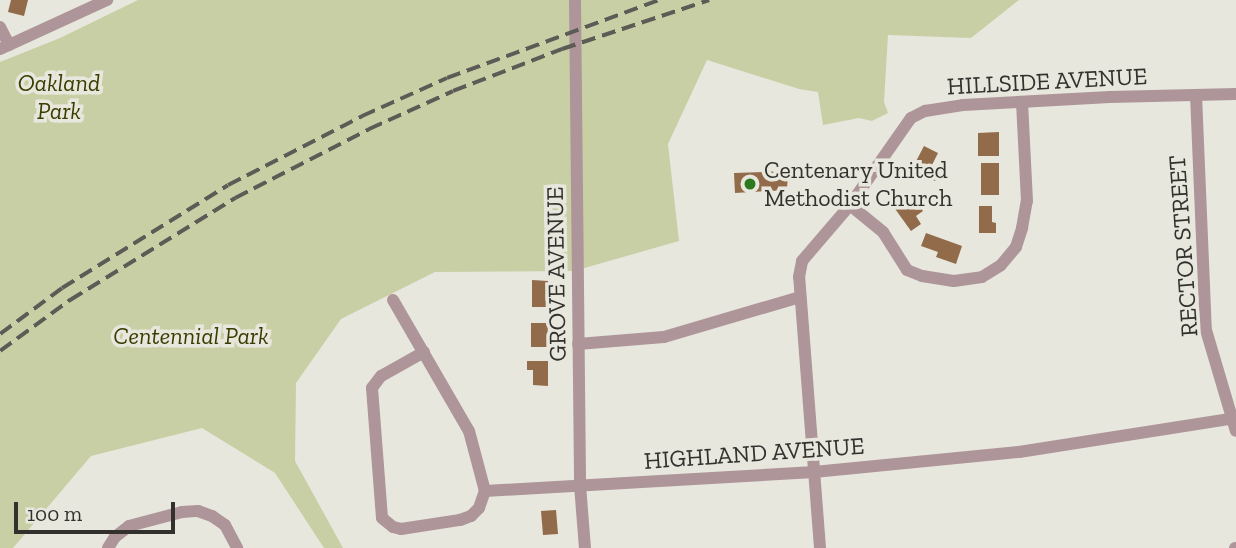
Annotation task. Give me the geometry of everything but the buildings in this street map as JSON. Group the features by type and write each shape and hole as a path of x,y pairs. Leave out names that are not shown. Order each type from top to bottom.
{"street":[{"name":"GROVE AVENUE","path":"575,0 580,485 585,548"},
{"path":"0,27 4,47 105,1"},
{"name":"HILLSIDE AVENUE","path":"820,548 800,297 802,261 850,205 911,118 942,107 1236,94"},
{"name":"RECTOR STREET","path":"1196,95 1206,330 1235,423"},
{"path":"850,205 883,232 907,270 922,276 954,281 982,277 1001,265 1016,247 1022,228 1027,201 1022,102"},
{"path":"578,344 664,337 800,297"},
{"path":"393,300 424,352 469,431 485,491 479,508 471,516 460,520 393,527 382,517 372,388 381,376 424,352"},
{"name":"HIGHLAND AVENUE","path":"485,491 814,472 1019,452 1235,423"},
{"path":"108,548 115,537 129,526 182,512 198,511 225,525 237,548"}],"green space":[{"path":"138,0 1019,0 971,38 888,35 884,102 888,113 872,121 859,118 823,125 818,92 799,89 707,60 668,144 679,241 574,271 435,272 341,319 296,383 295,461 343,548 324,548 275,473 202,428 91,456 13,548 0,548 0,62 60,38"}],"railway":[{"path":"0,334 62,288 228,185 362,116 447,78 659,0"},
{"path":"0,351 70,300 235,198 369,129 453,91 562,49 709,0"}],"place":[{"name":"Centenary United Methodist Church","path":"750,184"}],"park label":[{"name":"Oakland Park","path":"59,97"},
{"name":"Centennial Park","path":"191,336"}]}
